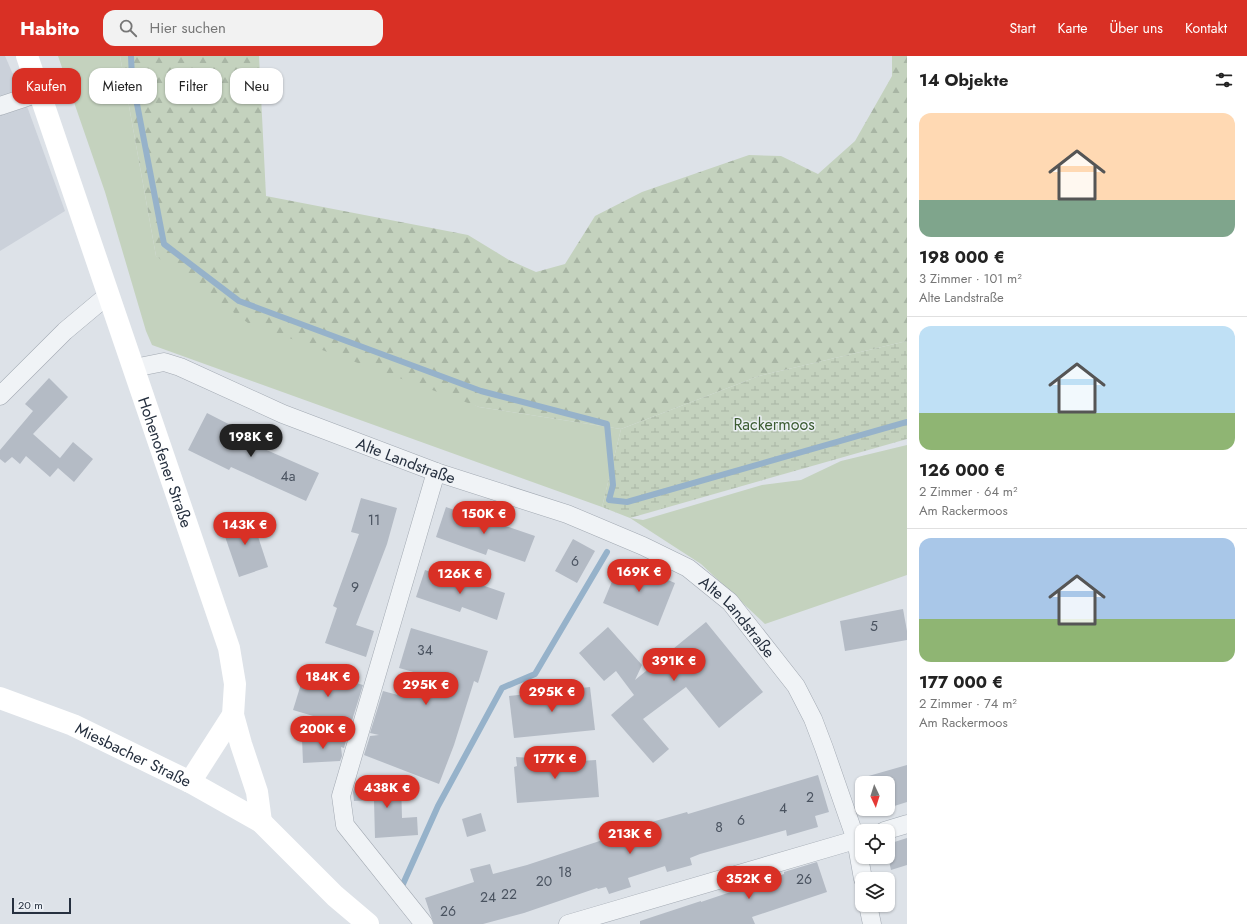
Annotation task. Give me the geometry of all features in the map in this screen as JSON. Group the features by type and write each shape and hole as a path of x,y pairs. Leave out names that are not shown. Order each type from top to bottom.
{"main road":[{"name":"Hohenofener Straße","path":"27,56 31,68"},
{"name":"Hohenofener Straße","path":"43,104 134,368 228,648 235,684 233,715 190,782"},
{"name":"Miesbacher Straße","path":"0,698 73,725 190,782 261,822 335,896 368,924"},
{"path":"233,715 257,792 261,822"}],"street":[{"path":"0,106 12,102"},
{"path":"0,396 66,331 108,295"},
{"name":"Alte Landstraße","path":"134,368 164,362 180,367 283,414 436,472 567,514 643,546 688,568 730,602 796,686 813,718 855,828"},
{"path":"424,924 345,825 341,796 436,472"},
{"path":"895,828 907,824"},
{"path":"568,924 855,840"},
{"path":"869,912 872,924"}],"shaded area":[{"path":"0,56 5,56 12,72 12,104 26,104 65,211 0,251"}],"green space":[{"path":"58,56 120,56 122,68 89,68 89,104 129,104 156,256 479,407 621,429 602,507 152,345 146,331 105,192 75,104 81,104 81,68 62,68"},
{"path":"120,56 259,56 260,68 230,68 230,104 261,104 266,196 468,235 509,260 536,272 565,264 595,216 642,192 749,155 781,156 818,174 855,141 892,76 892,56 907,56 907,341 759,376 621,429 479,407 248,323 156,256 129,104 157,104 157,68 122,68"},
{"name":"Rackermoos","path":"907,341 907,439 630,518 602,507 621,429 759,376"},
{"path":"907,445 907,575 765,624 701,564 630,518 643,520 762,485 801,480 841,461"}],"building":[{"path":"49,378 68,397 33,434 60,458 73,442 93,459 74,482 58,468 50,477 26,456 20,464 12,457 5,463 0,459 0,450 33,411 25,404"},
{"path":"207,413 248,434 244,440 319,473 306,501 231,467 229,470 188,450"},
{"path":"361,498 397,508 387,544 356,625 374,631 366,657 325,643 337,608 333,606 359,534 351,532"},
{"path":"446,507 497,525 497,523 535,536 525,562 488,549 486,555 436,537"},
{"path":"251,515 268,567 239,577 221,525"},
{"path":"573,539 595,551 577,583 555,571"},
{"path":"621,560 675,583 658,626 603,603"},
{"path":"425,570 469,585 470,581 505,593 497,620 462,607 460,612 416,597"},
{"path":"903,609 907,640 845,651 840,621"},
{"path":"706,622 763,692 719,728 686,687 643,719 669,749 653,763 611,715 634,695 616,671 604,681 579,653 608,627 642,665 635,680"},
{"path":"411,628 488,651 478,683 474,681 454,745 439,784 364,755 370,736 379,735 370,733 383,691 409,698 417,673 399,668"},
{"path":"306,668 363,685 350,727 293,710"},
{"path":"590,687 595,730 514,738 509,696"},
{"path":"347,737 344,748 341,747 342,756 340,761 303,763 302,739"},
{"path":"516,757 580,761 596,760 599,797 517,803 514,767 517,766"},
{"path":"907,765 907,802 895,806 895,776 868,776"},
{"path":"818,775 829,812 815,816 818,827 787,836 786,830 700,854 690,858 692,865 667,872 665,866 628,878 631,887 609,894 606,887 597,888 524,913 483,924 434,924 425,898 474,882 470,869 490,864 493,874 527,865 642,827 641,825 687,812 688,814"},
{"path":"401,782 402,818 417,817 418,835 375,838 374,800 354,801 353,792 356,784"},
{"path":"481,813 486,831 467,837 462,819"},
{"path":"907,838 907,865 891,870 890,864 895,864 895,842"},
{"path":"817,862 827,892 752,917 755,924 640,924 640,921 701,902 784,874 784,872"}],"waterway":[{"path":"131,56 132,78 164,244 239,301 481,391 607,424 613,485 609,500 627,502 907,422"},
{"path":"403,884 438,806 502,688 535,674 607,552"}]}
